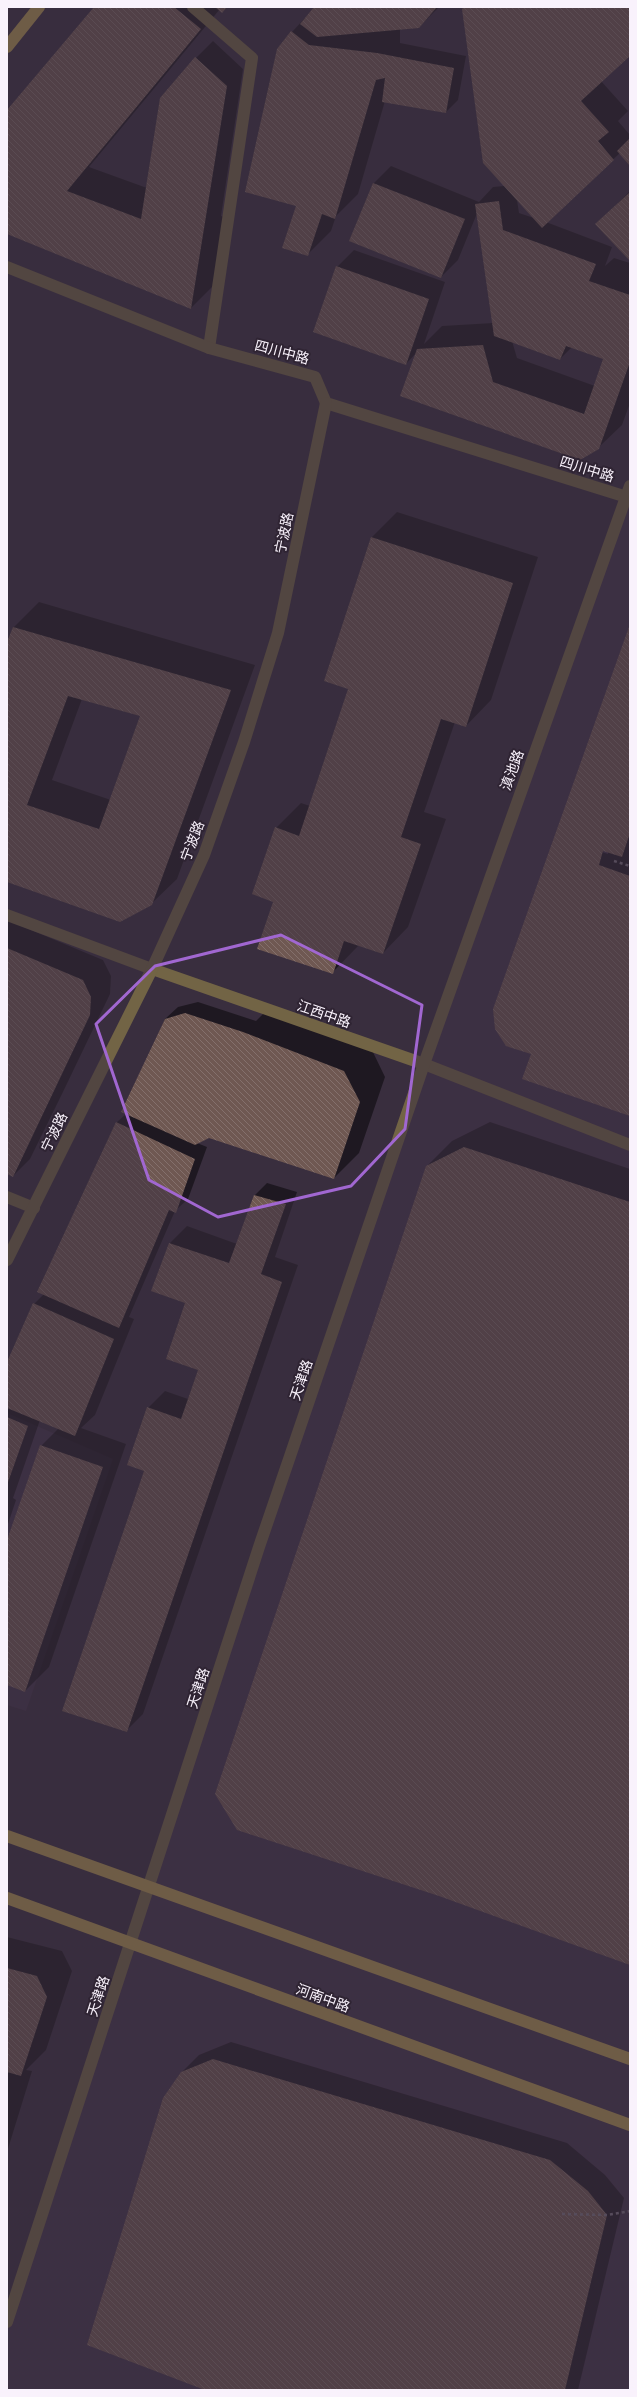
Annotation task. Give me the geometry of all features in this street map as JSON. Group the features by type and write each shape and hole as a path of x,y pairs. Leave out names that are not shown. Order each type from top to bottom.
{"main road":[{"path":"7,47 39,7"},
{"path":"7,1836 630,2059"},
{"name":"河南中路","path":"7,1898 630,2125"}],"street":[{"path":"193,7 252,58 209,348"},
{"name":"四川中路","path":"7,267 209,348 315,377 326,403 629,493"},
{"name":"宁波路","path":"7,1260 152,970 204,854 244,742 278,633 326,403"},
{"name":"滇池路","path":"424,1064 629,493"},
{"name":"江西中路","path":"7,915 152,970 424,1064 630,1145"},
{"name":"天津路","path":"7,2322 262,1540 424,1064"},
{"path":"7,1197 34,1208"}],"path":[{"path":"614,861 630,866"},
{"path":"562,2214 607,2215 630,2211"}],"highlighted area":[{"path":"281,935 422,1005 405,1129 351,1186 218,1217 149,1180 96,1024 155,966"}],"shaded area":[{"path":"630,498 630,2390 7,2390 7,2322 259,1547"},
{"path":"7,1413 113,1459 26,1711 7,1705"}],"building":[{"path":"94,7 174,7 201,29 67,191 141,219 160,98 195,57 227,86 191,309 7,234 7,110"},
{"path":"215,7 227,7 222,13"},
{"path":"314,7 437,7 419,28 317,37 300,24"},
{"path":"464,7 630,7 630,56 581,101 609,132 598,141 614,160 542,228 483,163 462,9"},
{"path":"291,31 309,45 377,53 454,68 446,113 382,102 385,78 376,80 335,219 322,214 308,256 282,248 296,206 245,192 277,49"},
{"path":"630,138 630,166 617,151"},
{"path":"373,183 465,219 441,278 349,241"},
{"path":"630,192 630,261 595,224"},
{"path":"499,201 503,230 596,264 589,281 630,295 630,362 599,449 580,460 400,396 417,349 483,345 493,382 584,414 603,359 566,346 560,360 494,336 475,204"},
{"path":"336,266 429,299 406,365 313,332"},
{"path":"371,537 513,583 466,727 441,719 401,837 421,844 383,954 344,941 333,974 257,949 273,902 252,894 275,827 299,836 348,689 324,681"},
{"path":"630,624 630,833 622,857 603,851 599,865 630,876 630,1116 522,1079 531,1054 506,1046 495,1029 493,1009"},
{"path":"13,627 231,690 152,905 120,922 7,882 7,642","holes":["68,696 140,716 99,829 27,805"]},
{"path":"7,948 83,980 91,997 90,1015 13,1177 7,1174"},
{"path":"185,1013 243,1032 344,1071 360,1102 334,1179 209,1138 195,1145 121,1112 165,1019"},
{"path":"116,1122 195,1159 176,1213 169,1210 119,1328 37,1292"},
{"path":"464,1147 630,1202 630,1965 439,1896 237,1830 215,1794 426,1166"},
{"path":"254,1195 286,1204 261,1274 282,1282 127,1732 62,1711 144,1471 127,1465 147,1407 181,1419 198,1370 166,1359 185,1303 151,1291 169,1243 229,1263"},
{"path":"33,1303 114,1339 75,1436 7,1408 7,1362"},
{"path":"7,1417 28,1426 7,1485"},
{"path":"40,1445 103,1467 25,1692 7,1685 7,1540"},
{"path":"7,1968 37,1976 47,1997 21,2076 7,2072"},
{"path":"213,2059 550,2160 588,2191 607,2215 565,2390 205,2390 87,2345 163,2098 181,2072"}]}
